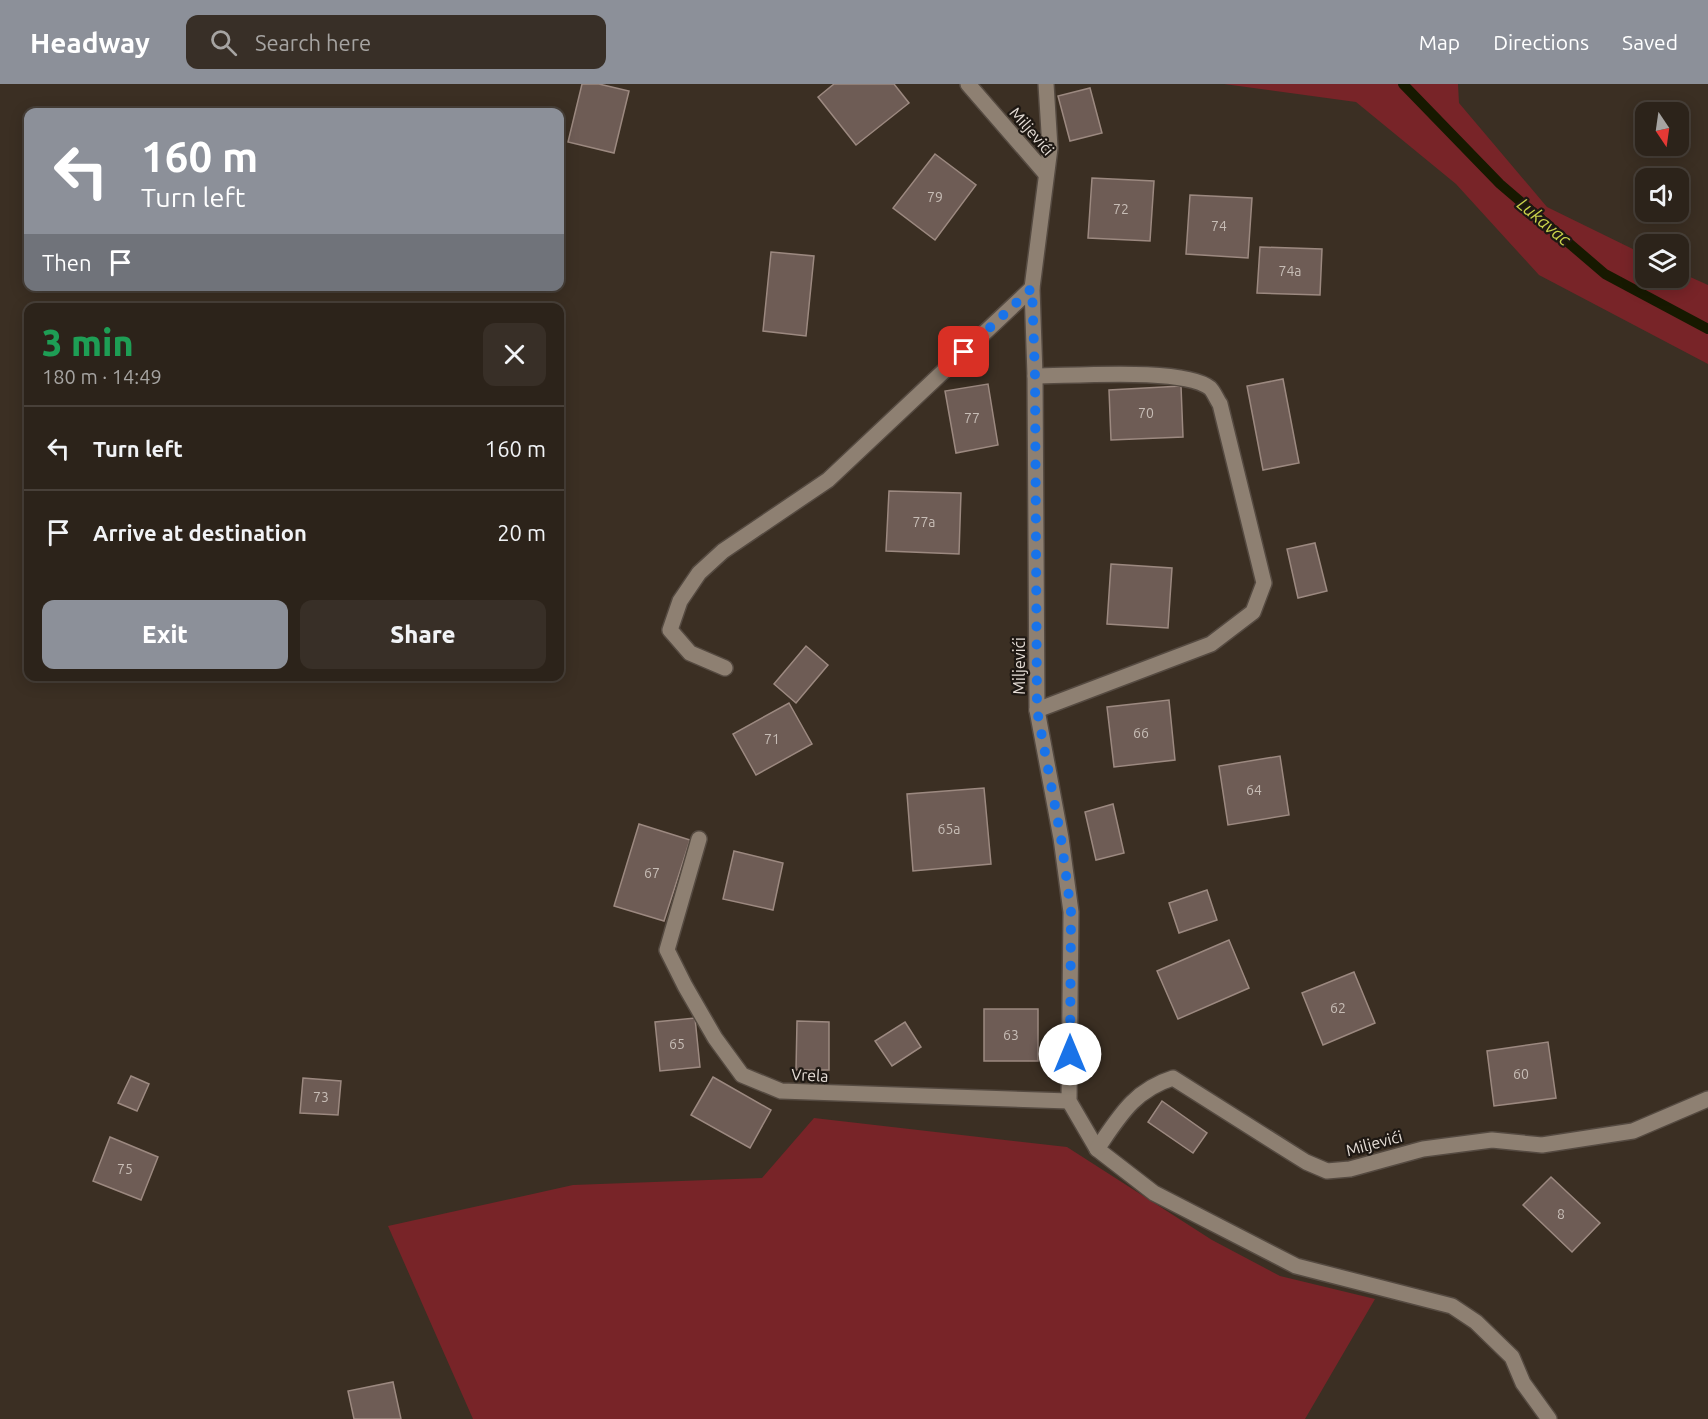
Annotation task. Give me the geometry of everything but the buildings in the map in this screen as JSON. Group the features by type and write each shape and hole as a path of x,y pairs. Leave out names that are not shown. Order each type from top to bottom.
{"street":[{"name":"Miljevići","path":"968,84 1046,174"},
{"name":"Miljevići","path":"1046,84 1050,148 1032,288 1035,376 1037,710 1061,838 1071,912 1069,1101 1096,1149 1154,1193 1296,1266 1452,1306 1476,1322 1512,1357 1523,1383 1549,1419"},
{"path":"725,668 690,653 670,630 680,601 699,573 723,551 828,480 1032,288"},
{"path":"1035,376 1159,375 1188,380 1210,388 1220,404 1264,583 1253,612 1211,644 1037,710"},
{"name":"Vrela","path":"699,839 668,950 685,986 715,1038 742,1075 781,1091 1069,1101"},
{"name":"Miljevići","path":"1096,1149 1125,1110 1152,1084 1173,1078 1306,1162 1327,1171 1350,1169 1423,1149 1492,1140 1542,1145 1633,1131 1708,1099"}],"shaded area":[{"path":"1224,84 1458,84 1459,103 1547,207 1635,250 1635,288 1689,288 1689,276 1708,285 1708,364 1539,275 1456,184 1356,102"},
{"path":"814,1118 1067,1147 1212,1240 1280,1276 1375,1299 1305,1419 473,1419 388,1226 573,1185 762,1178"}],"waterway":[{"name":"Lukavac","path":"1403,84 1500,184 1605,274 1708,329"}],"route":[{"path":"964,352 1032,288 1035,376 1037,710 1061,838 1071,912 1070,1054"}]}
